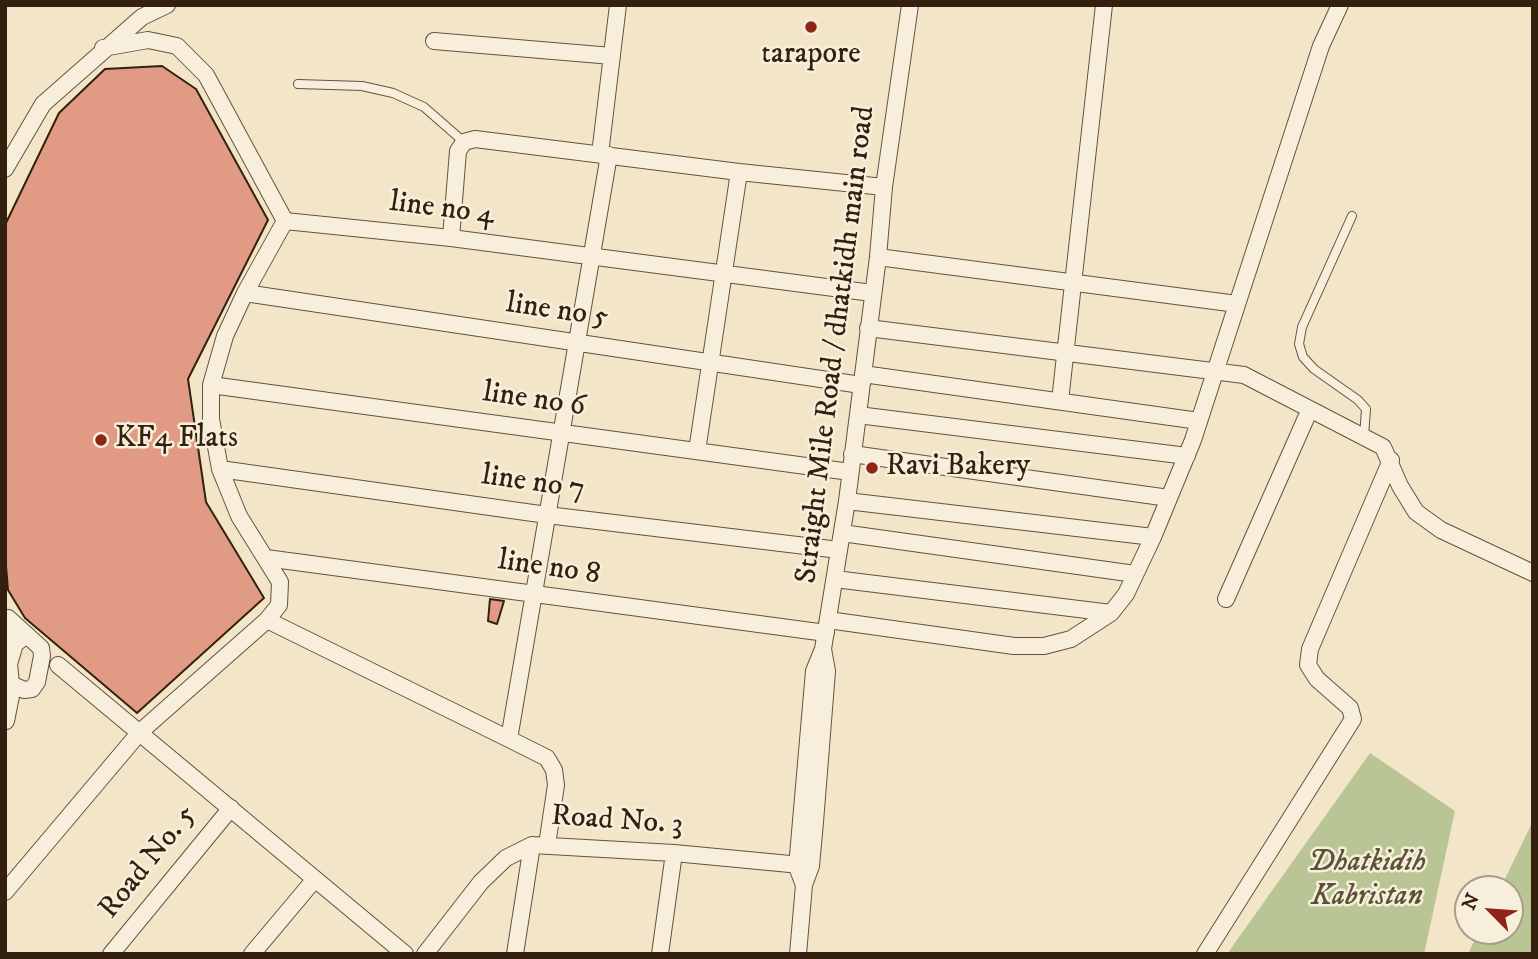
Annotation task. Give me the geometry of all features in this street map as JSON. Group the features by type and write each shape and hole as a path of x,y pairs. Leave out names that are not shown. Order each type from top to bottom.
{"street":[{"path":"5,169 43,104 103,48 142,17 167,5"},
{"path":"509,739 592,257 618,5"},
{"name":"Straight Mile Road / dhatkidh main road","path":"798,954 804,867 827,671 826,634 847,501 878,257 884,187 910,5"},
{"path":"1060,401 1076,283 1104,5"},
{"path":"835,579 1111,613 1135,574 1153,537 1187,456 1321,46 1340,5"},
{"path":"5,892 140,732 267,620 279,605 280,582 239,516 220,469 211,419 211,385 225,336 245,293 285,221 206,75 177,46 148,40 103,48"},
{"path":"435,41 612,56"},
{"path":"451,238 458,151 464,142 475,139 738,172 884,187"},
{"path":"697,451 738,172"},
{"name":"line no 4","path":"285,221 451,238 872,293"},
{"path":"878,257 1237,304"},
{"name":"line no 5","path":"245,293 712,363 1060,401 1199,421"},
{"path":"868,328 1244,375 1383,447 1391,460 1400,486 1416,512 1441,530 1533,573"},
{"name":"line no 6","path":"211,385 850,472"},
{"path":"1226,599 1310,409"},
{"path":"858,415 1187,456"},
{"path":"852,454 1169,498"},
{"path":"1205,954 1347,733 1353,719 1350,708 1317,679 1308,665 1310,649 1391,460"},
{"name":"line no 7","path":"220,469 547,515 839,550"},
{"path":"847,501 1153,537"},
{"path":"842,533 1135,574"},
{"name":"line no 8","path":"266,558 826,634 1044,646 1071,639 1111,613"},
{"path":"7,616 58,665 405,954"},
{"path":"7,616 11,684 18,690 36,682 58,665"},
{"path":"267,620 547,758 554,769 556,785 514,954"},
{"path":"10,653 24,637 36,643"},
{"path":"5,721 36,682 36,643"},
{"path":"5,685 13,686 5,721"},
{"name":"Road No. 5","path":"111,954 231,808"},
{"name":"Road No. 3","path":"425,954 481,883 506,858 540,845 674,853 804,867"},
{"path":"660,954 674,853"},
{"path":"252,954 315,879"}],"lane":[{"path":"298,84 362,86 393,93 424,107 464,142"},
{"path":"1352,216 1302,327 1299,344 1303,358 1314,369 1358,400 1366,410 1364,437"}],"green space":[{"name":"Dhatkidih Kabristan","path":"1370,753 1455,811 1424,954 1227,954"},
{"path":"1533,821 1533,954 1468,954 1472,945 1524,945 1524,875 1507,875"}],"building":[{"name":"KF4 Flats","path":"162,66 196,89 268,220 188,379 206,502 264,598 137,713 25,618 8,590 5,554 5,225 59,113 105,69"},
{"path":"490,599 504,601 497,624 488,621"}],"place":[{"name":"tarapore","path":"811,27"},
{"name":"KF4 Flats","path":"101,440"},
{"name":"Ravi Bakery","path":"872,468"}]}
